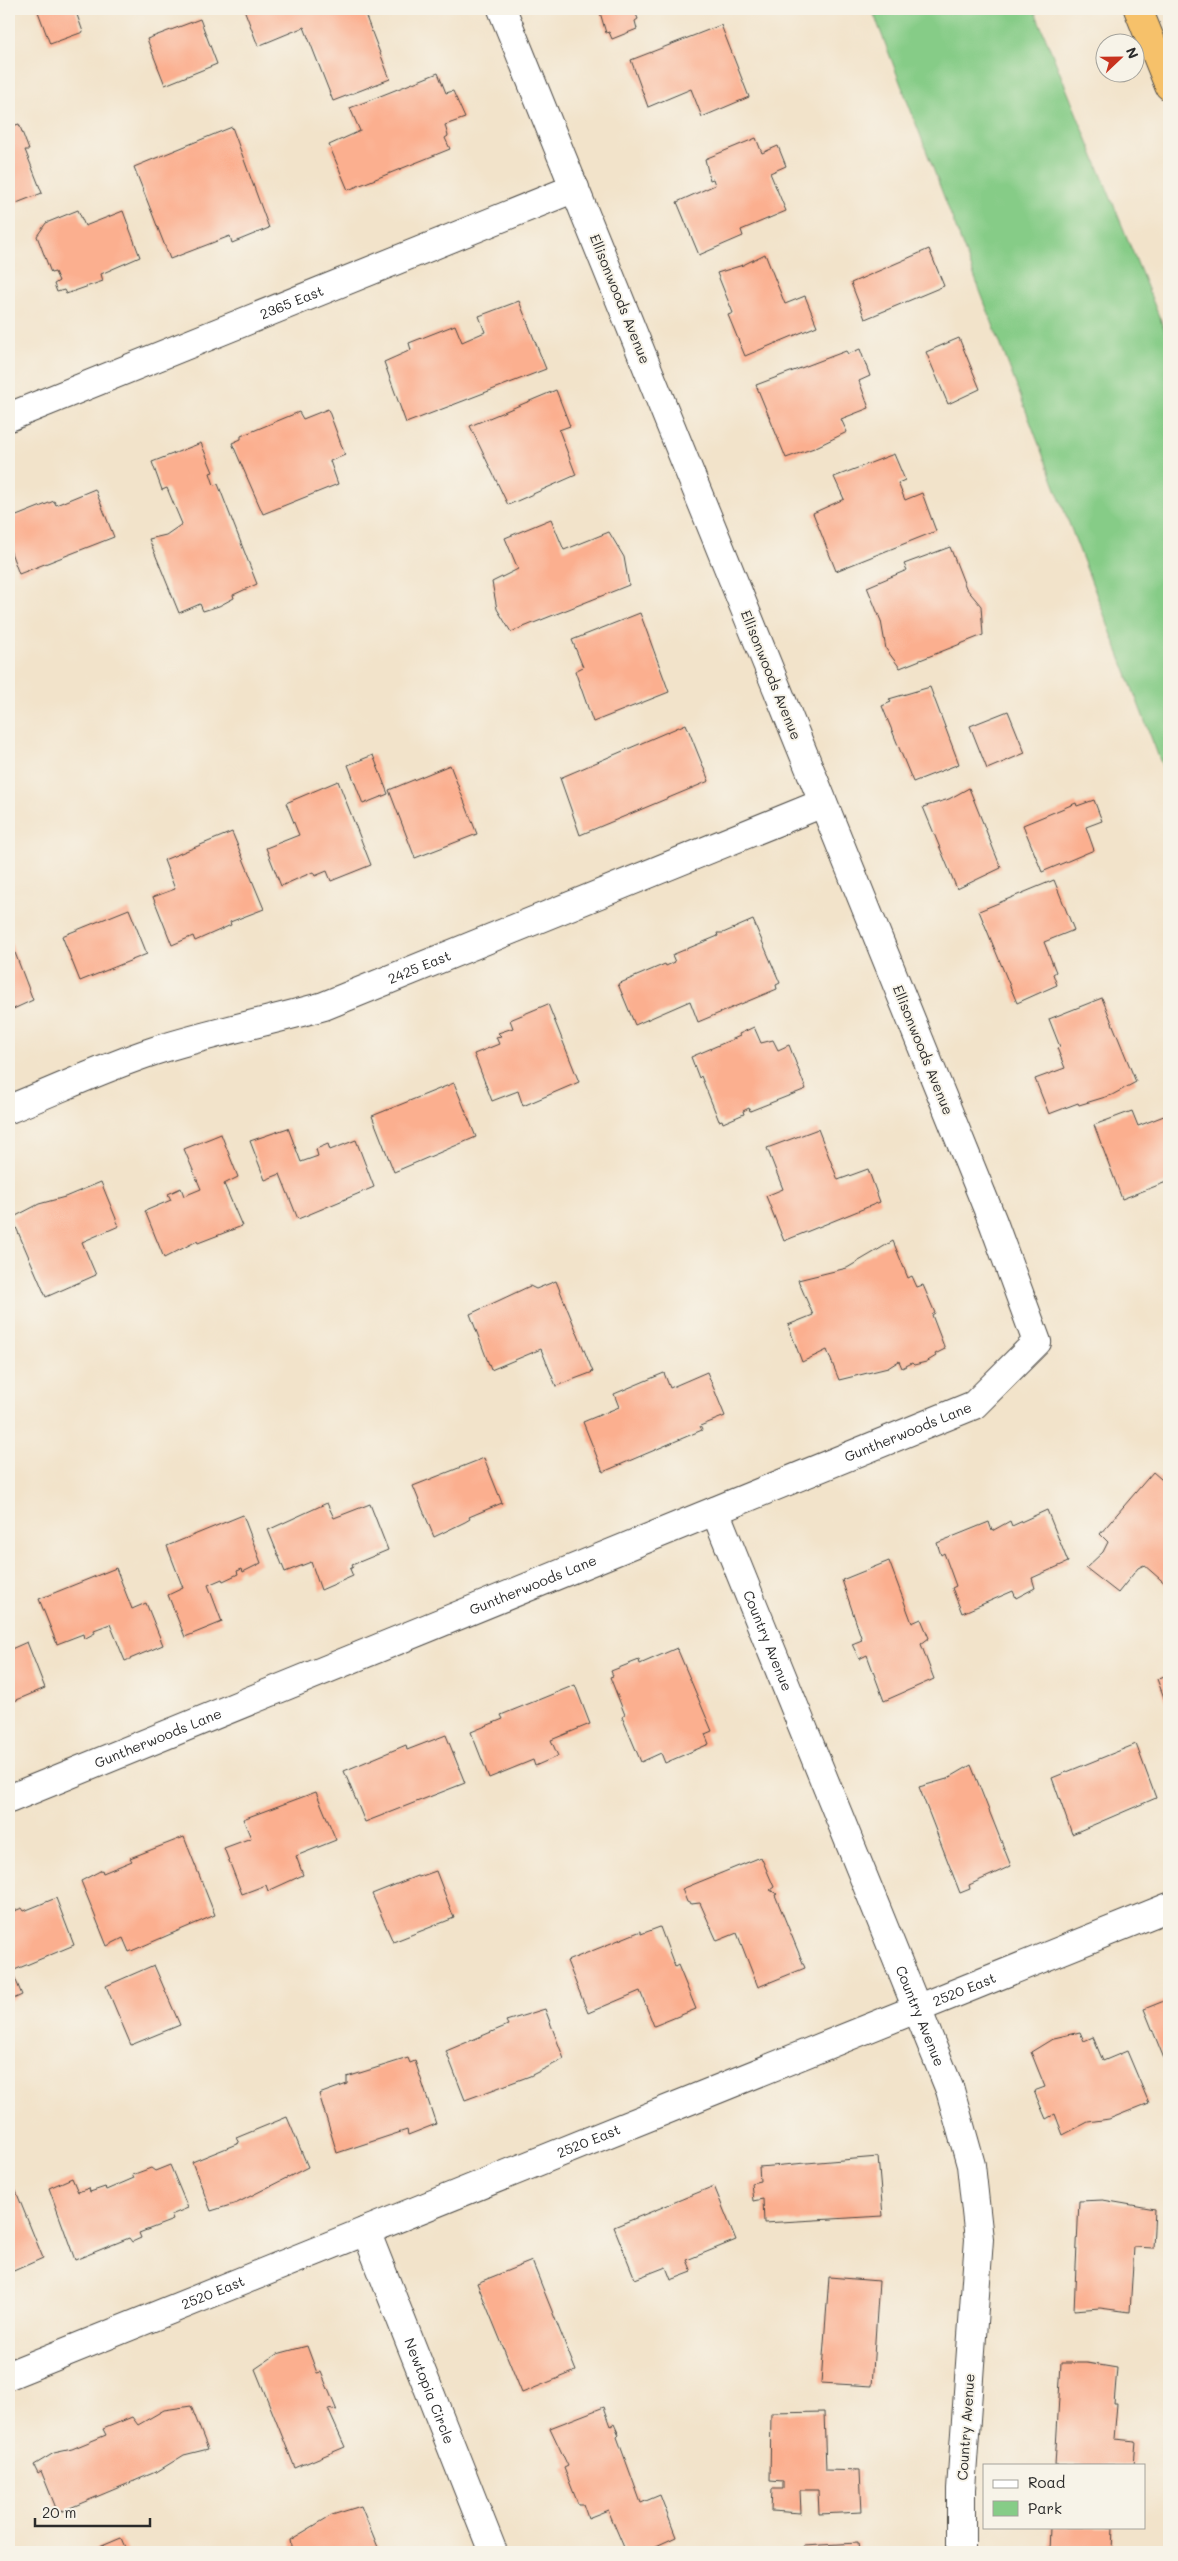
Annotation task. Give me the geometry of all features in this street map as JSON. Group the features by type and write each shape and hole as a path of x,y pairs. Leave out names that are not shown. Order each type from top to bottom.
{"highway":[{"path":"1138,9 1169,86"}],"street":[{"name":"Ellisonwoods Avenue","path":"502,9 993,1222 1037,1342"},
{"name":"2365 East","path":"9,417 575,188"},
{"name":"2425 East","path":"9,1109 152,1052 208,1034 272,1021 324,1006 823,803"},
{"name":"Guntherwoods Lane","path":"9,1799 974,1405 1037,1342"},
{"name":"Country Avenue","path":"715,1511 950,2090 971,2165 979,2239 962,2489 960,2552"},
{"name":"2520 East","path":"9,2376 1169,1907"},
{"name":"Newtopia Circle","path":"366,2231 493,2552"}],"green space":[{"path":"872,9 1034,9 1169,341 1169,784"}],"building":[{"path":"37,9 75,9 83,32 50,44"},
{"path":"244,9 363,9 390,79 333,101 304,27 258,46"},
{"path":"599,9 634,9 638,19 635,21 637,29 612,39 609,32 606,33"},
{"path":"200,19 217,64 165,85 147,39"},
{"path":"721,25 749,97 702,117 691,89 648,107 631,60"},
{"path":"438,73 446,93 453,91 465,118 445,125 448,136 445,138 450,149 348,190 329,145 360,131 350,108"},
{"path":"19,124 29,150 25,150 42,193 9,206 9,127"},
{"path":"232,127 269,228 232,243 230,236 170,259 134,167"},
{"path":"756,138 762,153 778,146 786,166 770,173 786,211 741,230 743,236 699,255 677,202 715,185 713,179 710,180 705,159"},
{"path":"78,210 85,226 123,211 140,257 101,274 103,281 66,294 64,290 57,292 54,284 59,281 55,272 51,273 37,236 46,223"},
{"path":"929,249 944,286 865,319 851,283"},
{"path":"765,254 785,304 805,296 817,326 745,356 728,315 733,313 717,273 743,265"},
{"path":"519,301 546,369 406,423 384,362 411,350 409,343 455,325 462,342 485,332 479,316"},
{"path":"959,338 980,389 948,404 926,352"},
{"path":"860,349 870,376 859,381 869,408 841,419 847,432 814,448 786,458 756,385 846,351 848,354"},
{"path":"556,390 570,426 559,430 576,475 508,505 470,426"},
{"path":"328,409 345,455 330,461 338,484 263,514 232,443 241,439 241,436 299,412 303,419"},
{"path":"201,443 213,472 210,473 214,485 218,484 257,584 233,595 234,598 219,606 203,611 200,604 179,613 149,539 166,535 182,524 167,488 162,490 152,462"},
{"path":"894,454 905,480 898,483 905,500 922,493 936,531 836,571 813,513 844,499 834,477"},
{"path":"95,489 114,537 19,574 9,547 9,519 54,501 56,505"},
{"path":"551,519 564,550 609,532 624,557 629,585 511,632 497,609 492,582 518,569 505,538"},
{"path":"950,547 966,588 981,606 983,635 900,668 886,649 881,621 867,587 907,570 904,564"},
{"path":"640,613 669,692 593,722 575,671 583,667 572,640"},
{"path":"930,687 959,764 913,782 882,706 891,702 889,699"},
{"path":"1008,711 1025,753 987,769 970,726"},
{"path":"686,724 709,781 580,835 560,778"},
{"path":"373,755 388,794 363,804 348,765"},
{"path":"450,765 477,834 415,858 389,790"},
{"path":"338,781 371,865 331,881 327,871 315,876 313,872 281,886 266,848 299,835 286,803"},
{"path":"969,788 1001,868 957,889 923,807 949,799"},
{"path":"1094,800 1102,821 1086,827 1094,850 1042,872 1023,825 1076,803 1077,806"},
{"path":"232,832 264,909 230,922 231,925 195,941 193,936 172,945 153,897 175,889 164,860"},
{"path":"1054,880 1074,930 1044,942 1056,972 1053,974 1057,985 1017,1003 979,911"},
{"path":"129,909 147,954 80,981 62,936"},
{"path":"753,920 780,983 776,985 777,989 698,1022 690,1001 635,1025 618,984 665,964 666,966 675,962 672,955 718,936 717,933 723,933"},
{"path":"9,937 33,1000 9,1011"},
{"path":"1102,998 1136,1082 1112,1095 1079,1105 1078,1103 1049,1114 1035,1079 1065,1068 1057,1048 1060,1047 1049,1019"},
{"path":"548,1004 579,1082 523,1106 518,1091 492,1101 474,1054 499,1044 496,1037 501,1036 498,1033 513,1028 510,1020"},
{"path":"754,1027 761,1043 773,1040 778,1050 789,1045 806,1089 750,1111 749,1108 743,1111 744,1114 723,1123 722,1120 719,1121 701,1076 699,1078 691,1057 740,1036 739,1034"},
{"path":"454,1083 476,1137 394,1172 372,1116"},
{"path":"1132,1111 1138,1126 1169,1114 1169,1181 1122,1199 1094,1125"},
{"path":"288,1128 301,1162 318,1156 316,1149 328,1144 330,1150 356,1140 374,1187 298,1219 280,1174 265,1180 250,1141"},
{"path":"818,1129 838,1180 868,1169 880,1202 784,1241 766,1196 783,1189 767,1148"},
{"path":"221,1134 238,1177 224,1184 242,1226 198,1243 197,1241 164,1258 145,1211 171,1200 168,1194 181,1188 184,1196 201,1189 184,1149"},
{"path":"101,1182 119,1226 82,1242 96,1275 46,1297 12,1218 39,1204 65,1197"},
{"path":"893,1241 908,1278 912,1276 917,1287 923,1285 935,1313 932,1315 945,1349 935,1354 936,1356 926,1362 914,1365 912,1363 902,1368 899,1361 888,1368 839,1380 827,1350 802,1362 788,1325 813,1315 798,1280 847,1268"},
{"path":"556,1281 593,1372 556,1386 541,1349 491,1370 470,1314 530,1286 536,1289"},
{"path":"707,1372 725,1416 700,1426 702,1430 603,1472 583,1422 619,1407 614,1394 664,1373 670,1388"},
{"path":"484,1458 502,1503 469,1517 470,1519 465,1522 434,1537 413,1486"},
{"path":"1153,1472 1169,1486 1169,1584 1168,1586 1144,1565 1138,1568 1118,1593 1086,1568 1103,1552 1108,1542 1100,1534"},
{"path":"327,1503 334,1518 370,1504 388,1550 352,1565 353,1567 350,1569 353,1576 321,1590 311,1562 285,1572 268,1530"},
{"path":"1047,1510 1068,1562 1032,1578 1035,1588 1016,1598 1013,1591 962,1613 952,1588 956,1586 944,1553 941,1555 937,1543 989,1522 992,1531 1010,1521 1012,1526"},
{"path":"243,1515 261,1563 243,1572 242,1569 237,1571 238,1574 223,1581 222,1579 208,1585 222,1622 185,1637 168,1595 183,1588 167,1546"},
{"path":"889,1561 912,1623 921,1619 929,1638 921,1644 934,1679 884,1701 867,1655 859,1659 852,1644 862,1640 842,1580"},
{"path":"116,1568 132,1609 146,1603 163,1645 125,1661 110,1624 94,1630 95,1633 84,1639 83,1634 57,1644 39,1599"},
{"path":"27,1642 45,1688 12,1702 9,1706 9,1650"},
{"path":"677,1648 712,1731 705,1734 709,1744 665,1763 661,1753 641,1762 622,1717 625,1715 610,1677 613,1676 611,1671 639,1660 640,1664"},
{"path":"1169,1674 1169,1711 1157,1679"},
{"path":"575,1685 590,1724 551,1740 558,1756 535,1766 533,1760 489,1778 471,1732 503,1719 501,1715"},
{"path":"446,1735 465,1783 365,1822 344,1771 406,1745 407,1750"},
{"path":"1136,1744 1156,1798 1072,1834 1052,1778"},
{"path":"971,1765 1011,1866 969,1885 970,1889 960,1893 919,1787 947,1779"},
{"path":"316,1792 336,1840 296,1856 303,1875 268,1891 266,1885 242,1894 224,1848 251,1838 243,1819"},
{"path":"184,1837 215,1915 129,1952 123,1938 107,1946 81,1881 102,1870 103,1873 132,1861 130,1858"},
{"path":"761,1857 774,1887 770,1890 777,1894 775,1895 805,1968 758,1987 737,1933 717,1941 700,1903 691,1904 687,1902 682,1889"},
{"path":"436,1871 454,1918 393,1942 372,1894 417,1876"},
{"path":"56,1898 74,1945 12,1971 22,1995 9,2001 9,1913 22,1908 24,1911"},
{"path":"660,1927 675,1967 678,1965 696,2009 654,2026 640,1991 588,2013 567,1961 641,1931 641,1934"},
{"path":"154,1965 180,2025 131,2045 106,1986"},
{"path":"1169,1999 1169,2059 1165,2061 1144,2009"},
{"path":"545,2009 564,2059 530,2076 465,2100 446,2051 508,2025 506,2021"},
{"path":"1080,2032 1084,2041 1093,2037 1103,2061 1127,2051 1149,2103 1109,2119 1088,2122 1063,2135 1055,2114 1046,2119 1034,2091 1045,2087 1031,2052 1054,2038"},
{"path":"408,2058 410,2063 415,2061 436,2124 408,2135 407,2130 337,2153 319,2094 347,2084 347,2077"},
{"path":"287,2117 308,2167 237,2203 211,2211 192,2162 239,2143 236,2138"},
{"path":"878,2157 883,2216 764,2223 763,2199 753,2201 751,2183 760,2181 759,2167"},
{"path":"170,2165 188,2208 171,2215 173,2220 139,2233 141,2238 132,2242 129,2238 75,2260 49,2188 72,2178 78,2192 89,2188 90,2192 105,2187 106,2190 134,2178 132,2175 151,2168 155,2171"},
{"path":"9,2174 43,2258 9,2273"},
{"path":"714,2186 736,2240 687,2260 692,2272 671,2280 666,2267 635,2279 614,2227"},
{"path":"1103,2200 1155,2209 1153,2248 1134,2247 1130,2312 1100,2308 1074,2310 1079,2201"},
{"path":"532,2261 576,2371 522,2393 477,2283"},
{"path":"829,2277 879,2281 872,2386 821,2383"},
{"path":"307,2346 317,2373 321,2372 337,2411 328,2409 345,2447 295,2468 255,2369 277,2354"},
{"path":"1061,2363 1087,2363 1117,2368 1114,2404 1117,2404 1114,2439 1136,2441 1134,2464 1055,2464"},
{"path":"191,2406 208,2449 184,2455 158,2471 58,2513 41,2471 38,2473 34,2465 54,2453 72,2449 106,2435 103,2429 132,2417 138,2425 164,2410"},
{"path":"604,2407 611,2426 614,2424 619,2435 617,2437 641,2503 660,2495 676,2537 643,2552 626,2552 608,2510 588,2518 583,2504 578,2504 564,2468 568,2466 550,2428"},
{"path":"824,2412 826,2470 860,2471 862,2512 819,2514 818,2490 800,2490 801,2513 771,2511 772,2489 783,2489 783,2482 770,2481 771,2413"},
{"path":"361,2506 380,2552 292,2552 290,2540 332,2515"},
{"path":"1050,2528 1113,2528 1112,2552 1049,2552"},
{"path":"121,2538 127,2552 88,2552"},
{"path":"858,2543 859,2552 804,2552 804,2546"}]}
